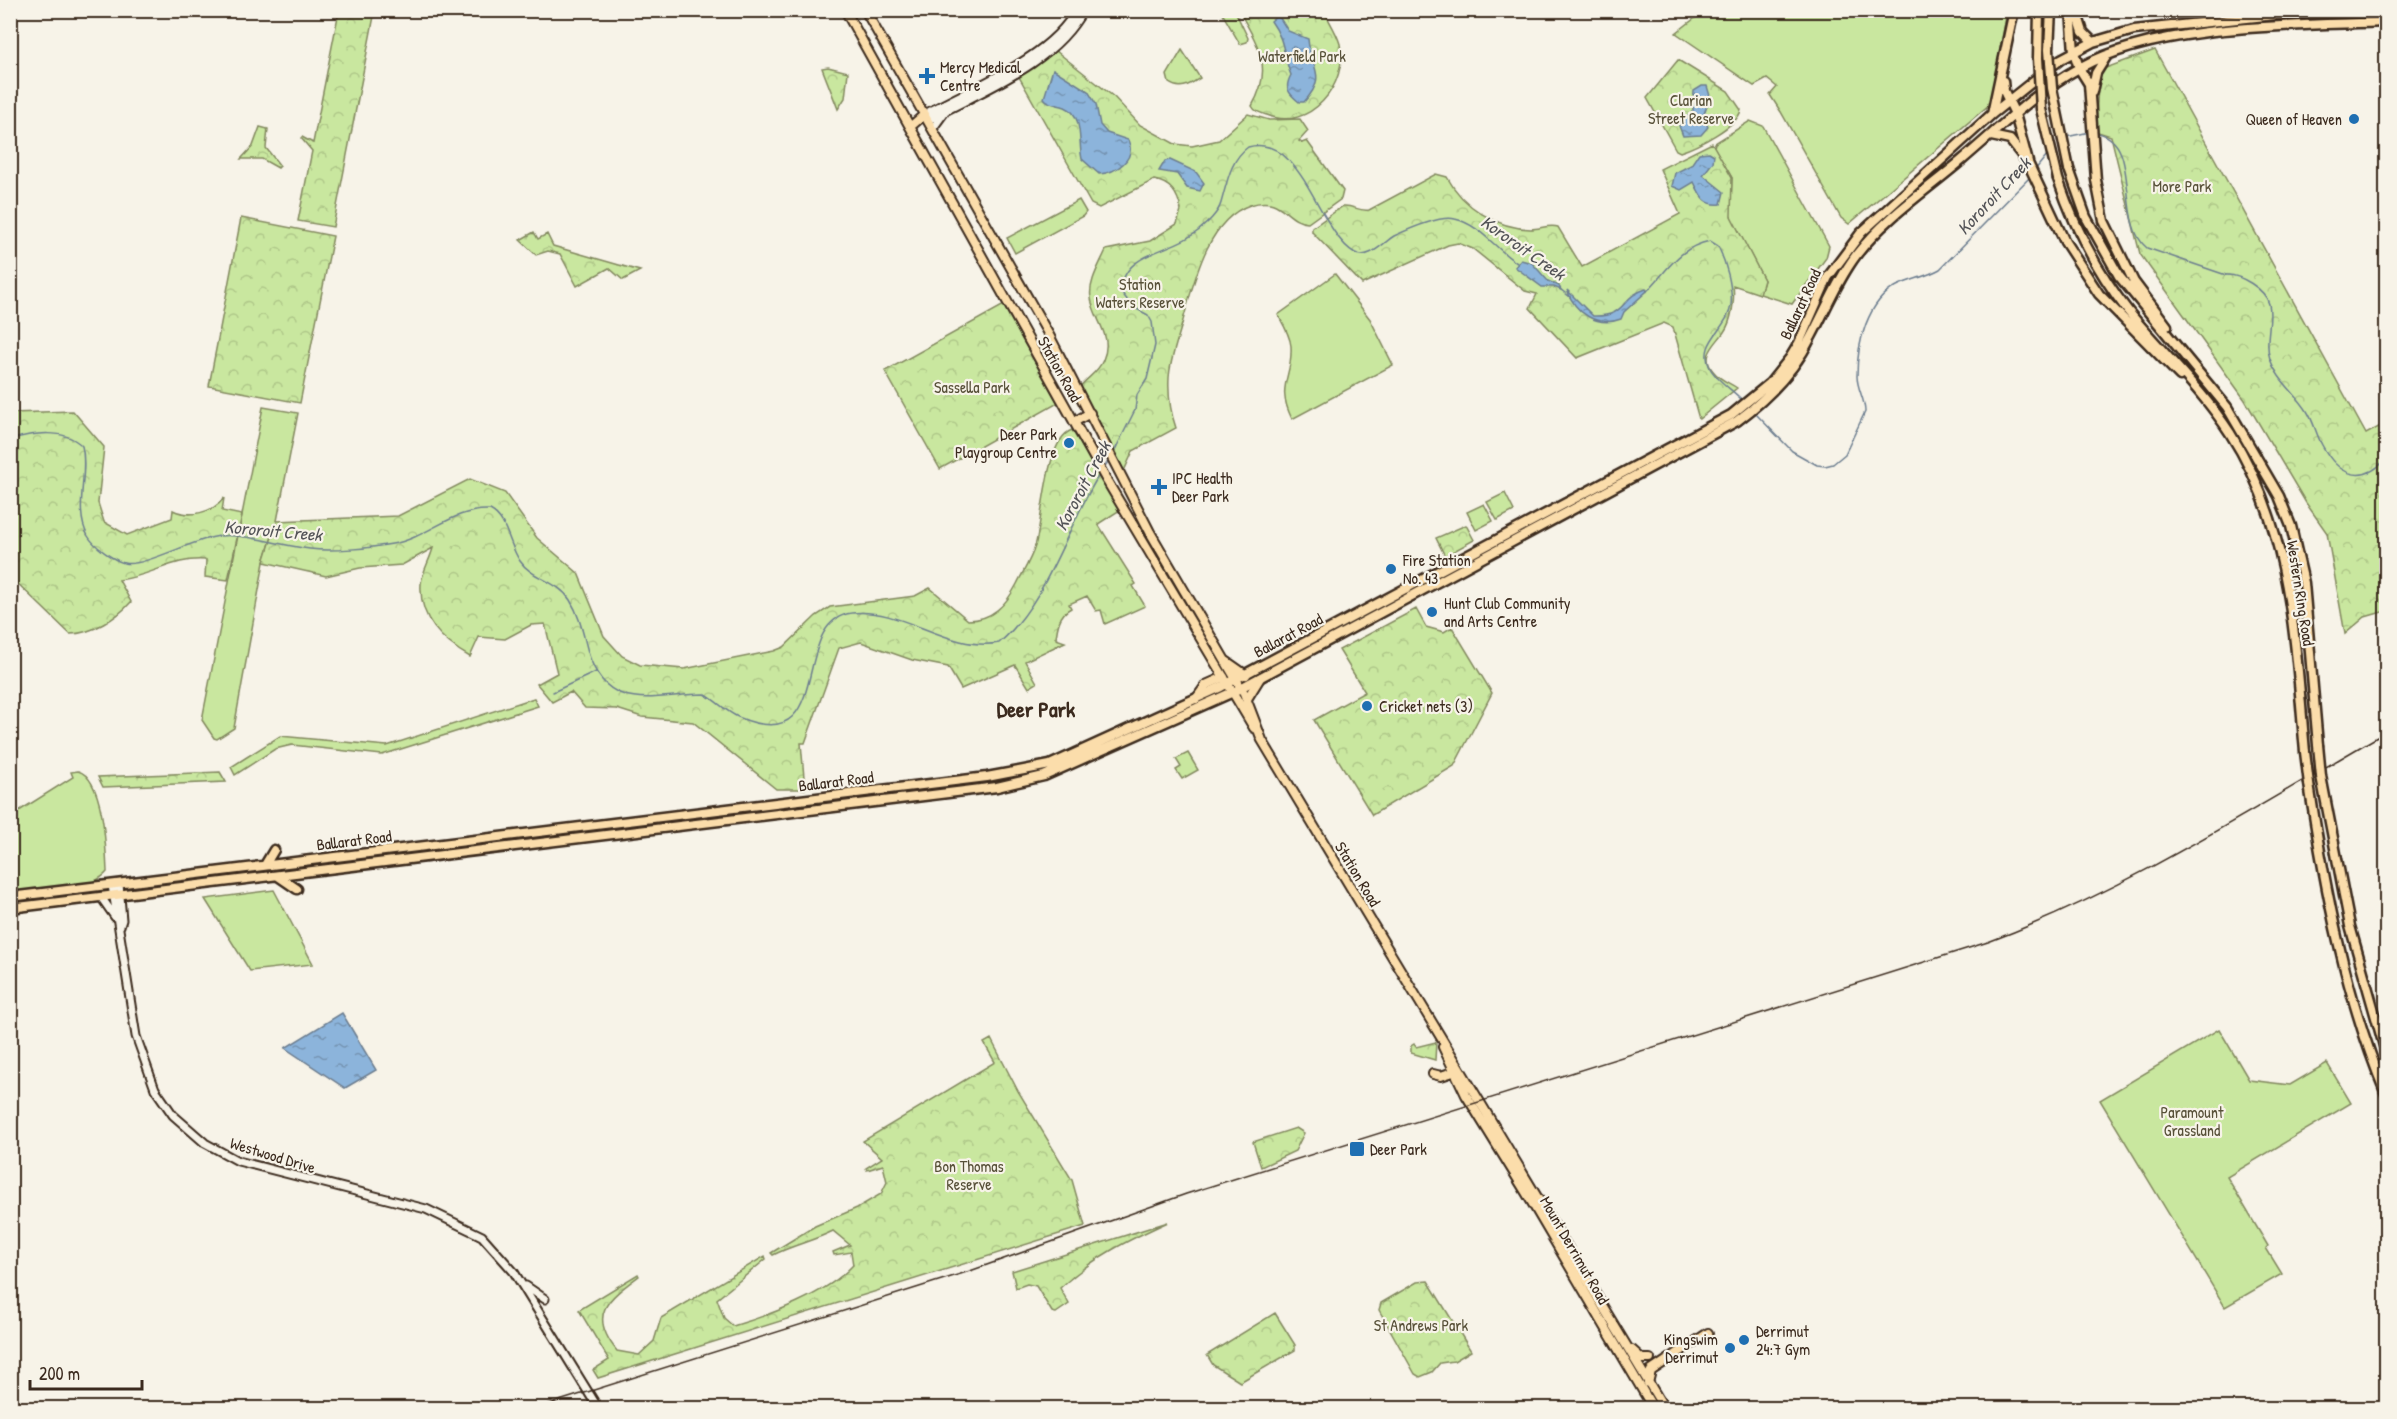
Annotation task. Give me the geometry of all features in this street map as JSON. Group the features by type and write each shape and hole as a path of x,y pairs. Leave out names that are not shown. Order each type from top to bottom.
{"highway":[{"path":"1992,114 2004,66 2014,10"},
{"name":"Western Ring Road","path":"2039,10 2038,58 2041,109 2058,179 2080,234 2102,275 2130,312 2213,408 2249,466 2277,535 2290,594 2305,752 2320,853 2338,939 2359,1015 2386,1094"},
{"name":"Western Ring Road","path":"2051,10 2049,50 2053,97 2069,169 2086,217 2115,270 2227,407 2266,470 2291,526 2306,593 2321,776 2350,926 2386,1053"},
{"path":"2071,10 2074,52 2079,68 2089,84 2098,199 2112,242 2149,305 2204,377"},
{"path":"2076,10 2083,32 2093,42"},
{"path":"2239,19 2265,10"},
{"name":"Ballarat Road","path":"1808,335 1828,277 1849,246 1875,218 2009,99 2044,70 2074,52 2093,42 2134,30 2290,13 2386,11"},
{"name":"Ballarat Road","path":"10,908 997,788 1044,776 1223,697 1232,684 1260,678 1491,548 1734,418 1787,376 1837,285 1867,243 1915,198 2046,88 2079,68 2108,54 2132,46 2180,36 2284,26 2386,21"},
{"path":"2091,106 2096,73 2108,54"},
{"path":"2004,66 2004,91 2015,114 2028,163 2065,242 2099,294 2213,408"},
{"path":"1991,136 2010,140 2028,163"},
{"name":"Ballarat Road","path":"10,897 1022,772 1050,765 1232,684 1471,559"},
{"path":"934,784 936,794"},
{"path":"265,865 274,850"},
{"path":"298,862 304,872"},
{"path":"278,876 297,889"}],"main road":[{"name":"Station Road","path":"845,10 1107,482 1243,702 1260,737 1434,1025 1473,1106"},
{"name":"Station Road","path":"865,10 933,128 1090,413 1150,532 1223,658 1232,684"},
{"path":"910,127 1044,48 1066,27 1076,10"},
{"path":"926,117 948,109 1052,50 1072,29 1083,10"},
{"path":"933,128 948,109"},
{"path":"1074,422 1090,413"},
{"path":"1141,537 1150,532"},
{"path":"1223,658 1246,675"},
{"path":"1223,697 1243,702 1260,678"},
{"name":"Westwood Drive","path":"116,885 118,922 136,1036 142,1058 164,1103 191,1132 216,1151 238,1161 445,1216 489,1241 516,1275 598,1408"},
{"path":"122,906 138,892"},
{"name":"Westwood Drive","path":"117,895 122,906 118,922"},
{"path":"101,897 118,922"},
{"name":"Station Road","path":"1456,1071 1483,1108"},
{"path":"1433,1074 1441,1076 1456,1071"},
{"path":"1466,1095 1475,1095 1472,1099 1473,1106"},
{"name":"Mount Derrimut Road","path":"1473,1106 1510,1160 1664,1408"},
{"name":"Mount Derrimut Road","path":"1483,1108 1510,1160 1653,1408"},
{"path":"516,1275 534,1293 545,1299"},
{"path":"1591,1289 1606,1308 1633,1352 1642,1359 1650,1359"},
{"path":"1648,1383 1651,1371 1708,1333"}],"green space":[{"path":"339,11 375,11 333,227 298,221 312,151 301,138 313,143"},
{"path":"1221,11 1235,11 1248,38 1247,42 1240,44"},
{"name":"Waterfield Park","path":"1239,11 1324,11 1339,40 1341,59 1332,89 1311,111 1297,117 1283,119 1260,113 1253,108 1262,80 1263,68 1257,46"},
{"path":"1704,11 2007,11 1990,104 1849,224 1841,218 1770,95 1777,87 1767,79 1754,86 1676,33"},
{"path":"1182,50 1200,78 1189,85 1177,87 1169,83 1167,75"},
{"name":"More Park","path":"2155,50 2366,434 2386,423 2386,611 2365,617 2345,634 2327,533 2306,503 2245,400 2140,254 2111,136 2095,131 2099,72 2104,66 2106,68"},
{"name":"Station Waters Reserve","path":"1056,51 1114,97 1140,125 1175,144 1192,146 1219,140 1248,114 1269,120 1300,119 1308,131 1299,141 1302,143 1307,141 1343,191 1341,199 1308,223 1294,218 1270,203 1261,203 1250,205 1235,213 1222,225 1212,239 1197,274 1172,358 1169,391 1176,428 1133,451 1124,471 1079,388 1098,368 1106,351 1105,335 1091,298 1091,286 1106,250 1150,241 1177,224 1181,210 1173,190 1160,181 1154,180 1099,208 1091,204 1018,75"},
{"name":"Clarian Street Reserve","path":"1678,60 1728,91 1741,110 1725,129 1706,141 1680,152 1676,150 1647,98"},
{"path":"828,67 848,72 845,98 838,109 822,68"},
{"path":"1750,121 1763,126 1829,246 1826,258 1792,304 1760,294 1764,280 1730,216 1732,178 1714,147 1715,143"},
{"path":"260,127 268,129 266,148 280,166 278,168 262,159 241,159 253,146"},
{"path":"1712,143 1732,178 1731,216 1764,280 1760,294 1733,285 1731,316 1724,332 1710,350 1708,361 1716,375 1737,388 1699,419 1673,327 1664,323 1577,358 1530,308 1537,294 1525,291 1473,249 1458,243 1448,245 1362,284 1312,232 1312,228 1343,206 1369,210 1436,174 1447,177 1462,198 1493,220 1518,228 1558,227 1582,267 1680,214 1660,169"},
{"path":"1079,200 1086,212 1083,216 1015,253 1007,238"},
{"path":"241,218 333,236 300,403 209,386"},
{"path":"534,232 538,239 547,234 553,246 640,271 623,280 609,268 577,286 560,254 548,251 536,255 520,240"},
{"path":"1335,274 1370,319 1393,365 1292,419 1285,398 1291,346 1288,334 1278,315"},
{"name":"Sassella Park","path":"1004,305 1058,403 940,469 885,371"},
{"path":"263,407 298,413 277,521 264,562 234,728 217,739 202,720"},
{"path":"73,411 104,447 98,503 104,522 127,535 172,518 173,510 186,514 200,513 214,507 224,498 222,511 242,515 228,580 205,577 206,560 194,560 119,580 131,602 104,624 87,631 70,634 11,577 11,413"},
{"path":"1072,430 1120,510 1098,524 1136,584 1133,586 1145,606 1105,624 1101,610 1096,611 1087,596 1069,604 1071,608 1061,618 1056,635 1056,639 1065,642 1025,661 1037,683 1029,688 1015,665 961,689 948,667 912,660 861,642 839,648 805,743 801,743 805,789 776,789 693,722 642,717 617,709 585,708 571,692 552,702 537,684 557,673 545,624 531,625 505,639 479,637 470,657 460,651 434,628 421,597 421,584 433,548 402,565 360,568 326,576 264,562 277,521 398,516 470,479 505,493 537,538 578,573 604,636 622,656 640,665 684,669 784,647 816,616 830,607 915,596 930,588 968,620 991,614 1008,598 1031,556 1038,534 1046,482 1056,448 1063,437"},
{"path":"1505,493 1514,511 1497,520 1487,502"},
{"path":"1484,504 1493,521 1476,530 1467,512"},
{"path":"1466,525 1474,540 1445,556 1436,538"},
{"path":"1416,609 1426,627 1444,632 1452,627 1492,693 1454,766 1372,815 1314,720 1365,692 1339,650"},
{"path":"534,698 538,706 382,755 292,745 275,749 235,775 231,767 280,736 387,746"},
{"path":"1188,753 1198,770 1182,779 1176,770 1181,767 1176,759"},
{"path":"78,771 87,776 98,800 104,832 107,872 99,879 76,887 11,892 11,816 73,777 71,772"},
{"path":"220,772 226,782 103,787 98,777"},
{"path":"274,890 313,964 250,971 205,899"},
{"name":"Paramount Grassland","path":"2219,1029 2249,1080 2290,1085 2327,1063 2351,1103 2227,1177 2282,1274 2225,1307 2100,1100"},
{"name":"Bon Thomas Reserve","path":"991,1039 1018,1091 1072,1180 1085,1226 598,1378 593,1370 609,1360 579,1310 638,1274 639,1276 618,1292 605,1308 603,1327 617,1351 639,1355 654,1341 661,1318 765,1256 766,1259 717,1299 724,1318 733,1326 797,1302 842,1275 853,1265 851,1252 834,1255 833,1252 850,1245 833,1231 773,1255 771,1253 815,1226 857,1208 881,1194 887,1182 883,1165 867,1170 866,1168 882,1158 863,1141 995,1062 984,1043"},
{"path":"1436,1042 1435,1060 1411,1053 1411,1046 1414,1044 1416,1047"},
{"path":"1296,1128 1304,1133 1295,1151 1261,1167 1253,1142"},
{"path":"1168,1222 1111,1250 1072,1277 1060,1288 1069,1304 1056,1313 1052,1312 1036,1286 1027,1284 1016,1288 1012,1271"},
{"name":"St Andrews Park","path":"1428,1281 1471,1351 1454,1361 1440,1363 1432,1372 1420,1377 1415,1374 1379,1310 1381,1303 1417,1282"},
{"path":"1275,1313 1295,1345 1295,1350 1240,1382 1213,1365 1207,1355"}],"water":[{"path":"1278,15 1288,31 1308,39 1317,78 1311,93 1304,102 1299,102 1288,90 1291,75 1282,42 1271,21"},
{"path":"1053,69 1088,91 1096,104 1100,125 1107,133 1128,140 1130,153 1118,168 1099,174 1082,159 1078,123 1075,116 1065,107 1051,103 1044,98"},
{"path":"1707,86 1710,96 1703,117 1708,127 1701,135 1683,136 1679,126 1693,110 1694,91"},
{"path":"1709,152 1714,155 1713,162 1703,175 1724,192 1721,204 1706,201 1700,195 1694,182 1681,190 1672,186 1675,173 1691,165 1699,153"},
{"path":"1170,160 1196,172 1204,183 1200,191 1187,188 1177,174 1159,171 1165,161"},
{"path":"1521,260 1532,263 1548,281 1559,286 1561,290 1554,287 1542,287 1515,267"},
{"path":"1646,289 1647,291 1624,312 1621,319 1604,322 1581,312 1575,306 1567,290 1593,316 1618,310 1637,292"},
{"path":"342,1013 376,1070 345,1088 285,1048"}],"waterway":[{"name":"Kororoit Creek","path":"2066,137 2090,132"},
{"name":"Kororoit Creek","path":"2098,133 2112,140 2120,151 2125,167 2132,220 2137,236 2147,248 2238,277 2257,288 2267,298 2270,311 2268,352 2273,367 2303,404 2322,445 2335,464 2343,470 2359,474 2368,472 2386,459"},
{"name":"Kororoit Creek","path":"1113,454 1135,410 1137,395 1147,379 1155,345 1152,322 1148,315 1133,307 1121,292 1124,279 1130,268 1139,260 1187,238 1211,218 1219,207 1233,165 1248,147 1267,146 1282,154 1296,168 1342,242 1355,253 1365,255 1400,233 1449,218 1473,226 1517,263"},
{"name":"Kororoit Creek","path":"2035,170 2047,155"},
{"name":"Kororoit Creek","path":"1755,413 1792,451 1817,465 1833,464 1845,454 1865,412 1857,381 1857,364 1866,325 1878,302 1897,286 1940,269 2031,176"},
{"name":"Kororoit Creek","path":"1647,291 1682,254 1699,244 1710,241 1718,246 1728,275 1731,305 1729,314 1710,343 1707,359 1716,377 1743,401"},
{"name":"Kororoit Creek","path":"1560,289 1570,297"},
{"name":"Kororoit Creek","path":"10,440 28,435 58,434 67,436 82,446 84,468 81,503 84,526 88,536 95,544 109,556 124,563 144,561 220,536 241,536 319,550 383,545 405,541 464,514 490,510 500,519 516,555 525,567 565,593 570,600 579,619 596,672 607,686 635,697 704,694 738,717 769,725 789,720 801,705 821,639 833,621 852,613 889,616 961,641 980,644 999,643 1016,626 1043,586 1099,475"},
{"name":"Kororoit Creek","path":"1103,469 1109,460"},
{"path":"553,692 596,672"}],"railway":[{"path":"537,1408 970,1271 1186,1194 1988,942 2091,898 2141,872 2386,732"}],"place":[{"name":"Mercy Medical Centre","path":"927,76"},
{"name":"Queen of Heaven","path":"2354,119"},
{"name":"Deer Park Playgroup Centre","path":"1069,443"},
{"name":"IPC Health Deer Park","path":"1159,487"},
{"name":"Fire Station No. 43","path":"1391,569"},
{"name":"Hunt Club Community and Arts Centre","path":"1432,612"},
{"name":"Cricket nets (3)","path":"1367,706"},
{"name":"Deer Park","path":"1357,1149"},
{"name":"Derrimut 24:7 Gym","path":"1744,1340"},
{"name":"Kingswim Derrimut","path":"1730,1348"}],"district":[{"name":"Deer Park","path":"1036,709"}]}
